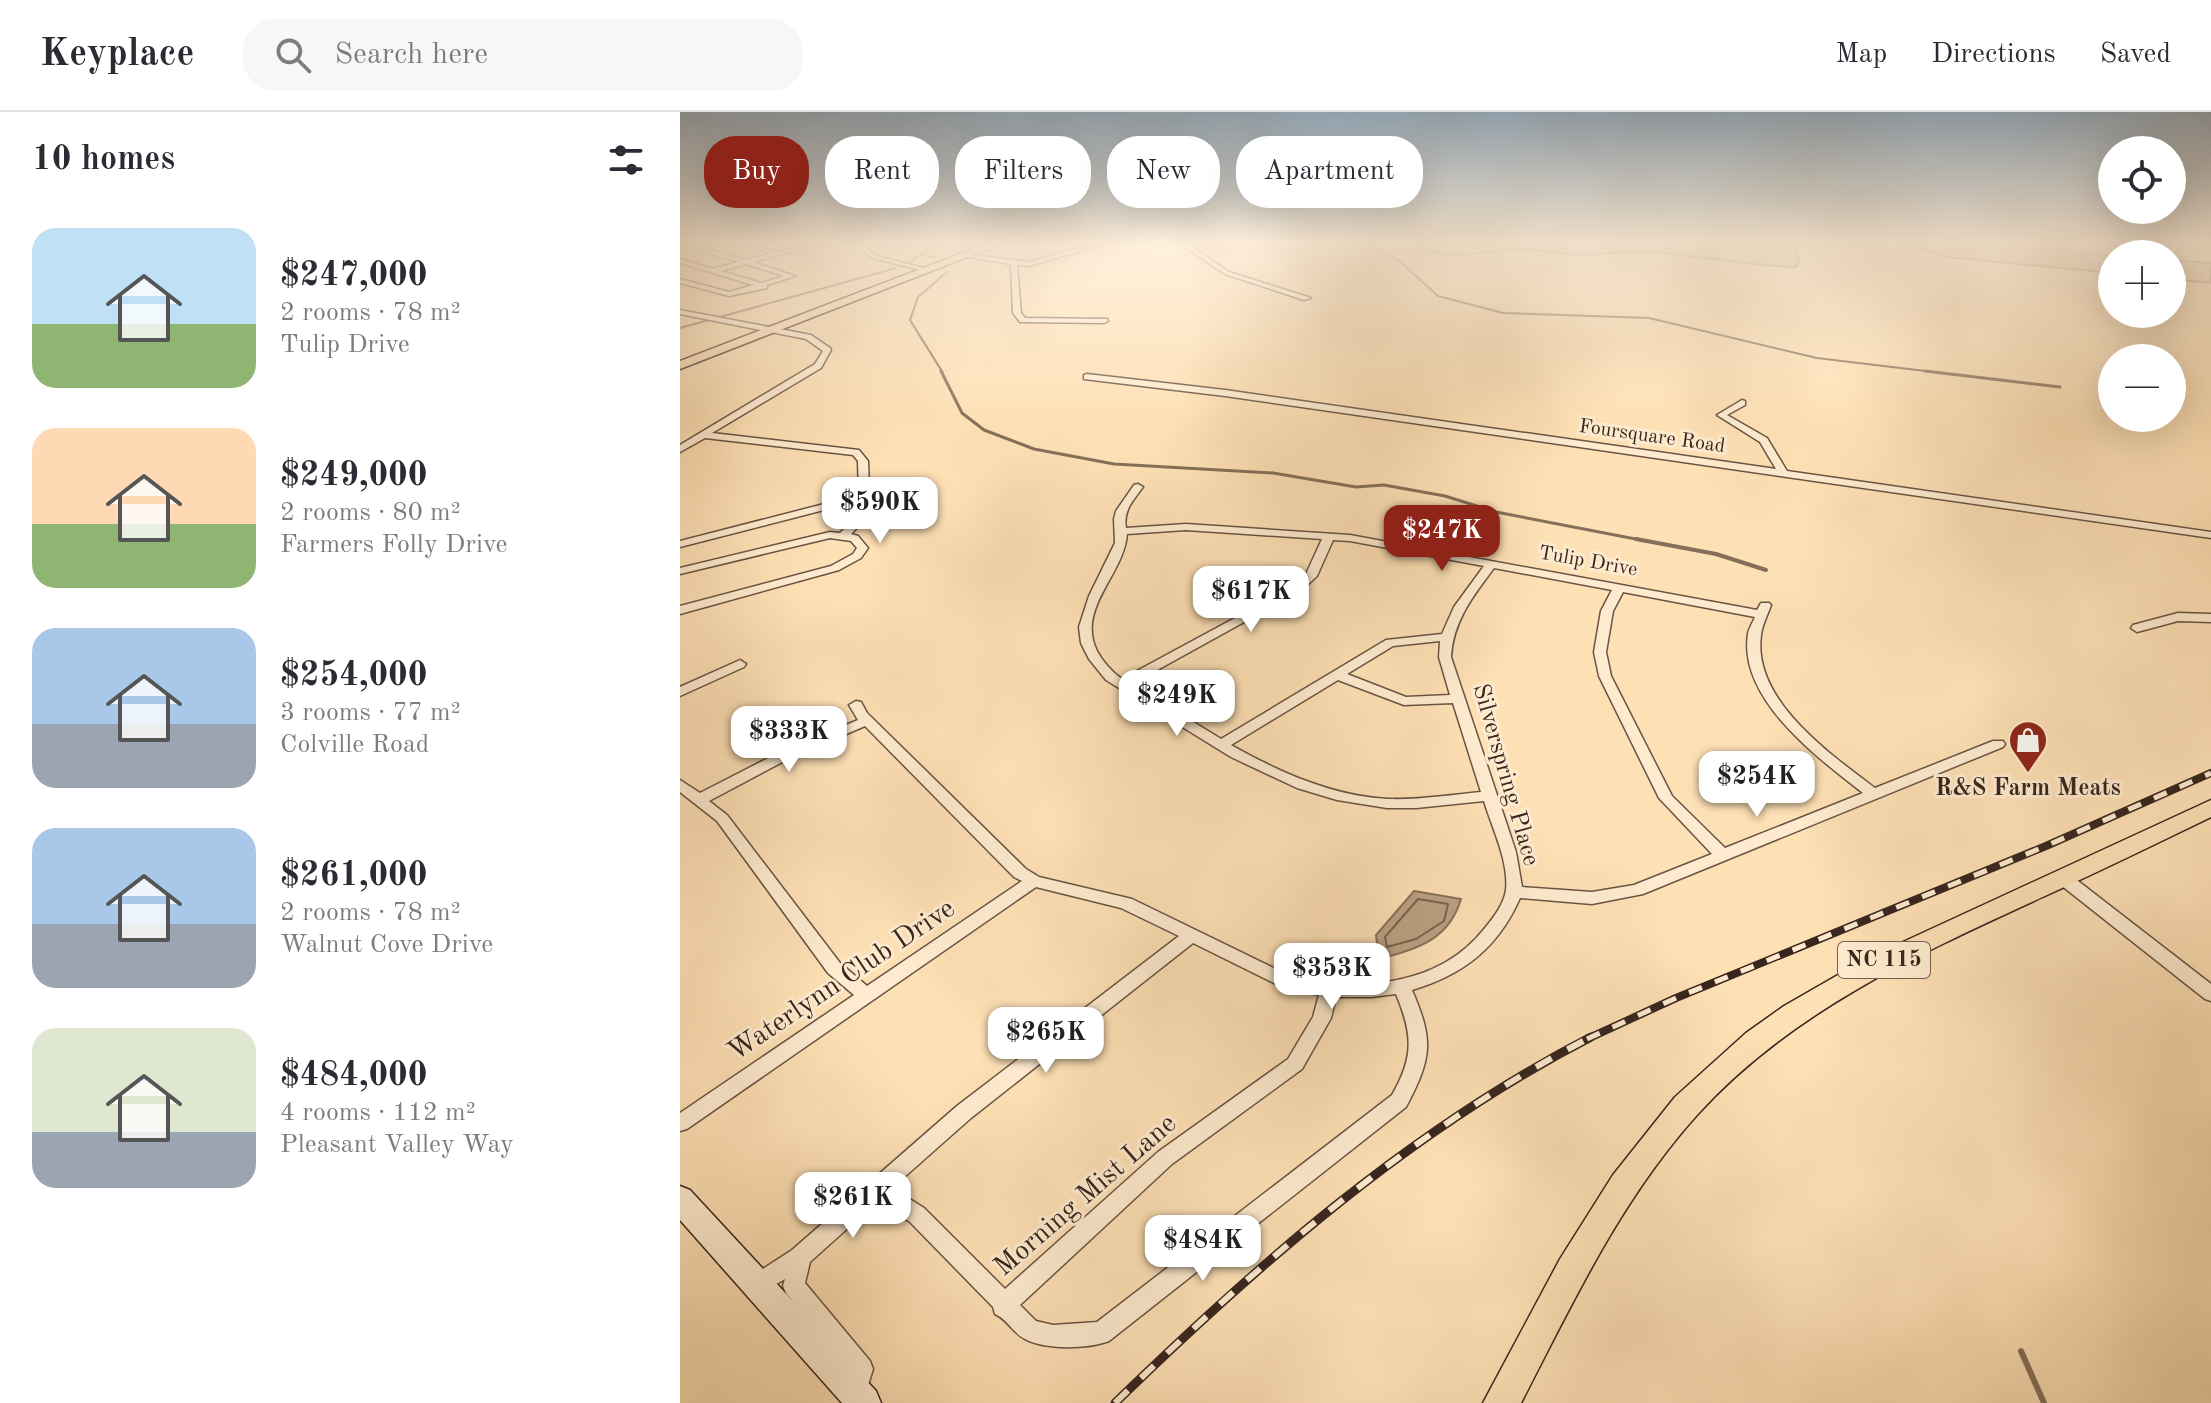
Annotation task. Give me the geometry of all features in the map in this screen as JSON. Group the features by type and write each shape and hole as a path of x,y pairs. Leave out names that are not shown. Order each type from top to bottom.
{"main road":[{"path":"680,365 844,302"},
{"name":"NC 115","path":"1501,1403 1568,1276 1616,1196 1668,1128 1721,1070 1809,1005 1882,961 2211,808"}],"street":[{"path":"1016,302 1017,313 1023,320 1104,321"},
{"path":"680,312 774,329 818,342 827,350 818,366 680,449"},
{"name":"Foursquare Road","path":"1087,377 1225,393 2211,535"},
{"path":"1742,403 1721,415 1764,440 1784,474"},
{"path":"690,434 856,452 863,461 863,517 844,535"},
{"path":"1138,487 1121,511 1121,541 1084,619 1091,657 1122,684 1285,780 1349,798 1410,803 1489,796"},
{"path":"680,544 864,497"},
{"name":"Tulip Drive","path":"1122,531 1186,527 1329,536 1619,588 1762,609 1752,642 1758,674 1802,738 1873,794"},
{"path":"680,571 808,538 844,535 861,543 863,548 848,562 680,610"},
{"path":"1122,684 1298,588 1311,576 1329,536"},
{"path":"1223,744 1390,643 1444,637 1451,620 1491,564"},
{"path":"1619,588 1607,611 1600,652 1605,676 1666,798 1722,854"},
{"path":"2137,628 2178,617 2211,618"},
{"name":"Silverspring Place","path":"856,705 866,721 1020,873 1034,881 1126,903 1284,980 1329,990 1358,992 1401,986 1452,968 1478,949 1493,933 1514,892 1507,852 1445,657 1444,637"},
{"path":"680,692 740,664"},
{"path":"1337,675 1404,701 1458,699"},
{"path":"699,800 783,756 866,721"},
{"path":"1514,892 1592,898 1637,890 1998,744"},
{"path":"680,785 722,818 834,968 866,996"},
{"path":"2063,878 2211,994"},
{"name":"Waterlynn Club Drive","path":"680,1123 1034,881"},
{"path":"757,1285 800,1257 964,1112 1193,934"},
{"path":"877,1190 917,1215 1003,1306 1030,1330 1053,1336 1101,1333 1399,1101 1417,1072 1420,1048 1416,1021 1401,986"},
{"name":"Morning Mist Lane","path":"1003,1306 1165,1158 1295,1064 1322,1018 1329,990"},
{"path":"680,1199 860,1398"},
{"path":"800,1257 794,1286 862,1369 860,1398"}],"water":[{"path":"1414,891 1461,899 1448,924 1430,941 1379,959 1376,935"}],"waterway":[{"path":"680,328 773,302"},
{"path":"916,302 910,320 943,373"},
{"path":"1462,302 1503,313 1649,318 1817,358 1942,373"},
{"path":"941,371 962,413 984,430 1034,449 1114,464 1273,473 1356,487 1384,485 1445,496 1496,512 1646,541"},
{"path":"1925,371 2060,387"},
{"path":"1636,539 1716,554 1766,570"},
{"path":"2021,1351 2044,1403"}],"railway":[{"path":"1589,1038 1676,998 2046,846 2211,773"},
{"path":"1115,1403 1225,1300 1340,1202 1461,1114 1589,1038"}],"place":[{"name":"R&S Farm Meats","path":"2028,774"}]}
